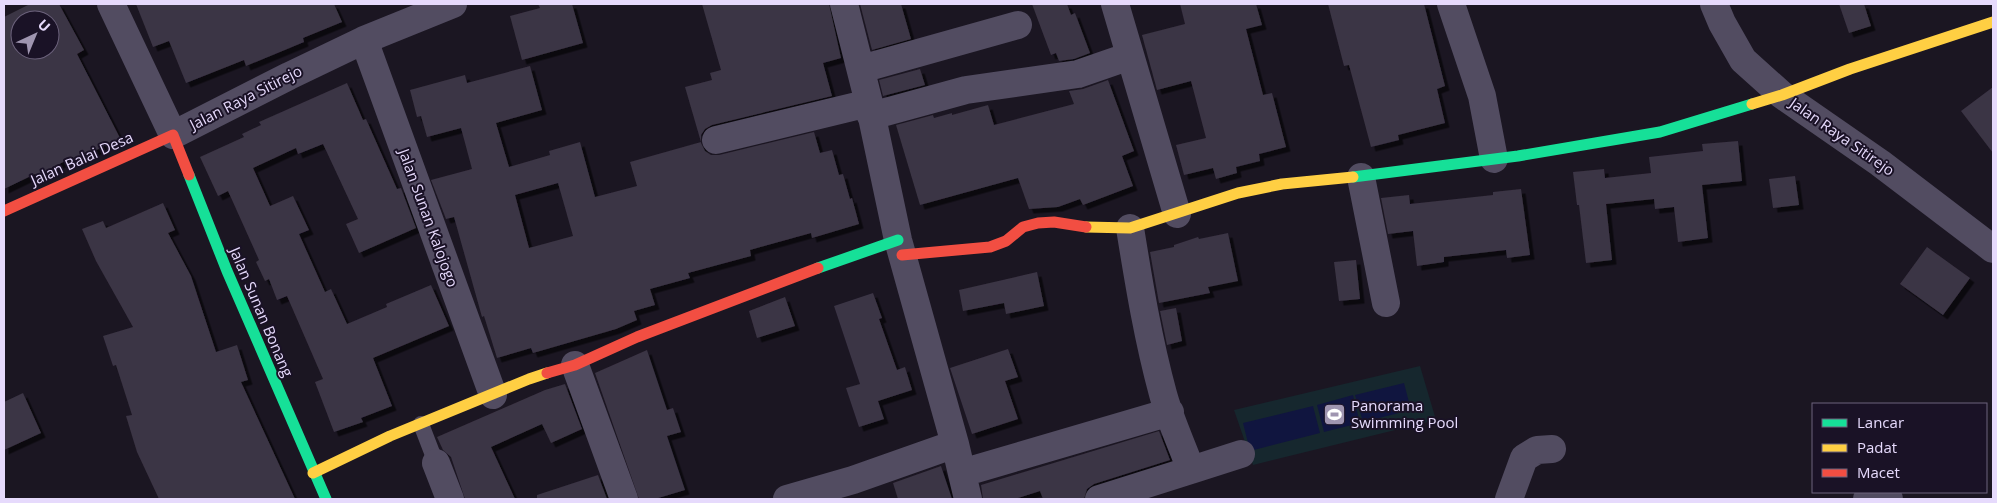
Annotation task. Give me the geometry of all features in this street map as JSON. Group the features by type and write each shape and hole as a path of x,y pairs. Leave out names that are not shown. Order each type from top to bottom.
{"street":[{"name":"Jalan Raya Sitirejo","path":"111,4 173,135 364,40 453,4"},
{"path":"844,4 861,68 900,248 965,486 1170,412"},
{"path":"1115,4 1177,214"},
{"path":"1451,4 1482,96 1494,160"},
{"name":"Jalan Raya Sitirejo","path":"1714,4 1722,23 1744,60 1782,95 1880,163 1993,249"},
{"path":"313,473 421,424 529,379 575,365 637,337 791,278 900,248 935,253 990,247 1006,241 1023,227 1038,222 1054,222 1082,227 1130,228 1238,193 1282,184 1361,177 1494,160 1660,132 1782,95 1850,69 1993,22"},
{"path":"861,68 1018,26"},
{"name":"Jalan Sunan Kalojogo","path":"364,40 493,395"},
{"path":"716,140 966,90 1078,74 1130,56"},
{"name":"Jalan Balai Desa","path":"4,211 173,135"},
{"name":"Jalan Sunan Bonang","path":"173,135 227,271 313,473 326,499"},
{"path":"1361,177 1386,303"},
{"path":"1130,228 1153,358 1191,470"},
{"path":"575,365 624,499"},
{"path":"787,499 856,490 955,444"},
{"path":"1509,499 1524,458 1537,450 1552,449"},
{"path":"1099,499 1241,454"},
{"path":"436,463 450,499"},
{"path":"1867,499 1879,496 1889,499"}],"lane":[{"path":"421,424 436,463"}],"shaded area":[{"name":"Panorama Swimming Pool","path":"1420,366 1436,420 1253,465 1234,410"},
{"path":"1404,383 1411,410 1363,422 1355,395"},
{"path":"1353,395 1360,423 1324,432 1317,405"},
{"path":"1313,406 1320,433 1250,451 1243,423"}],"building":[{"path":"30,4 59,4 84,50 77,54 120,138 75,161 73,157 36,176 35,174 4,189 4,17 10,14 10,60 60,60 60,10 18,10"},
{"path":"136,4 334,4 342,22 303,38 304,42 246,66 244,60 186,83 169,41 153,47"},
{"path":"538,4 572,4 583,43 522,60 510,16 540,8"},
{"path":"702,4 829,4 841,58 823,63 832,96 712,125 705,129 701,135 701,142 685,87 712,80 710,73 721,70"},
{"path":"860,4 901,4 911,39 872,50"},
{"path":"1032,4 1067,4 1071,15 1075,13 1090,53 1074,59 1059,61 1056,53 1051,55"},
{"path":"1180,4 1256,4 1262,25 1246,29 1263,95 1272,93 1286,147 1259,154 1260,161 1236,167 1237,173 1216,179 1213,168 1184,175 1176,145 1206,138 1191,81 1157,90 1142,35 1185,24"},
{"path":"1328,4 1424,4 1445,86 1437,89 1445,123 1398,135 1399,140 1371,147 1349,65 1344,66"},
{"path":"1839,4 1864,4 1871,26 1849,33"},
{"path":"530,66 542,110 496,123 509,167 550,155 549,151 580,142 595,197 637,186 630,162 701,142 705,151 711,155 719,155 814,132 820,153 832,150 839,175 843,174 850,199 852,198 859,224 812,238 811,233 750,250 751,256 688,273 690,278 650,289 655,305 634,311 637,320 616,329 533,353 531,348 497,358 484,316 482,317 454,217 446,219 431,180 472,169 461,128 427,137 421,116 417,117 410,90 465,75 467,83","holes":["558,183 573,236 529,248 515,195"]},
{"path":"920,69 925,85 883,96 879,80"},
{"path":"1108,80 1134,151 1122,156 1133,186 1083,205 1080,199 1058,207 1029,209 1018,178 920,205 896,125 933,115 934,118 952,113 952,115 988,105 994,125 1074,104 1069,91 1083,89"},
{"path":"347,83 363,120 366,119 397,189 401,188 416,228 359,253 346,224 358,219 323,144 298,154 296,148 253,168 270,206 293,196 309,230 299,234 325,292 331,289 347,324 387,307 386,304 431,285 449,326 373,358 392,406 361,418 363,422 334,432 315,382 323,379 287,296 277,300 269,279 265,281 256,262 259,260 228,191 218,196 200,157 244,137 242,134 261,125 259,122"},
{"path":"1993,87 1993,153 1961,111"},
{"path":"1738,141 1742,181 1702,185 1708,238 1678,242 1674,207 1655,209 1654,199 1606,204 1612,260 1586,263 1573,172 1604,169 1605,178 1651,173 1649,157 1703,151 1702,144"},
{"path":"1795,176 1799,205 1773,208 1769,179"},
{"path":"1521,189 1530,255 1507,258 1506,250 1444,257 1444,262 1417,266 1413,231 1388,234 1381,198 1409,195 1410,204 1493,195 1493,192"},
{"path":"163,203 175,230 168,233 191,276 216,352 237,345 248,380 241,382 295,499 159,499 137,452 126,416 132,415 116,365 113,366 103,336 133,327 96,261 82,229 103,221 106,228"},
{"path":"1228,233 1238,281 1208,287 1210,293 1159,303 1150,252 1174,247 1174,245 1198,237 1199,239"},
{"path":"1927,247 1970,278 1943,315 1900,284"},
{"path":"1356,260 1360,299 1339,301 1334,262"},
{"path":"1037,272 1044,306 1006,314 1004,303 963,311 959,290"},
{"path":"873,293 882,318 879,319 897,370 905,367 912,390 878,401 884,419 859,427 846,388 860,384 834,306"},
{"path":"785,297 795,326 757,338 749,311"},
{"path":"1176,308 1182,341 1167,345 1160,311"},
{"path":"1008,349 1018,377 1005,381 1018,419 972,434 950,368"},
{"path":"647,350 667,410 673,408 681,432 667,436 685,490 655,499 639,499 595,373"},
{"path":"565,384 582,429 551,443 542,424 491,447 515,499 465,499 451,457 443,450 437,437 545,390"},
{"path":"23,393 41,433 4,450 4,402"},
{"path":"1159,431 1170,460 1094,484 1087,489 1084,499 1043,499 1040,491 1015,499 983,499 981,485"},
{"path":"941,466 952,499 898,499 893,483"},
{"path":"598,475 607,499 537,499 537,495"}],"traffic: fast":[{"path":"1353,177 1518,156 1660,132 1752,104"},
{"path":"189,175 227,271 326,499"},
{"path":"818,268 898,240"}],"traffic: slow":[{"path":"1752,104 1782,95 1850,69 1993,22"},
{"path":"1086,227 1130,228 1238,193 1282,184 1353,177"},
{"path":"313,473 390,436 547,373"}],"traffic: jam":[{"path":"4,211 173,135 189,175"},
{"path":"902,255 990,247 1006,241 1023,227 1038,223 1054,222 1086,227"},
{"path":"547,373 575,365 637,337 818,268"}],"place":[{"name":"Panorama Swimming Pool","path":"1335,415"}]}
